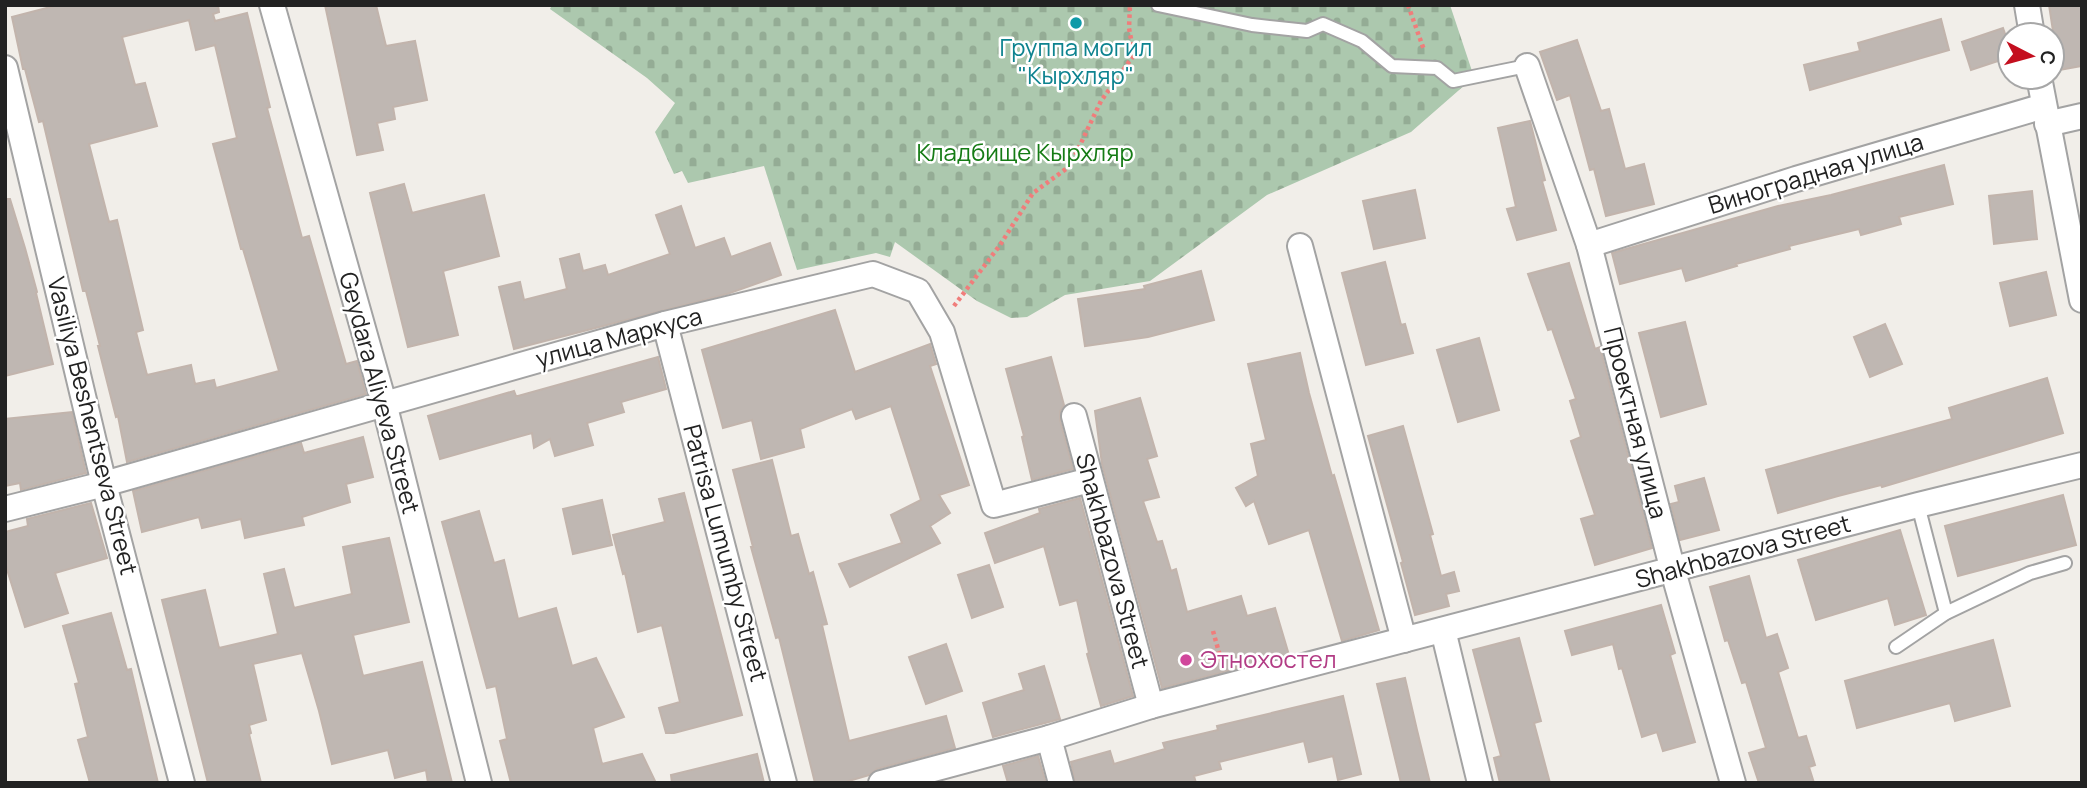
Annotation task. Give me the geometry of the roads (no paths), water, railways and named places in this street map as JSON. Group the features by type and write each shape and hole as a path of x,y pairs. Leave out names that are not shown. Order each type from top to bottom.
{"street":[{"name":"Geydara Aliyeva Street","path":"272,5 384,403 478,783"},
{"name":"Проектная улица","path":"1527,66 1589,245 1673,570 1733,783"},
{"name":"Vasiliya Beshentseva Street","path":"5,68 104,484 182,783"},
{"path":"2042,91 2082,300"},
{"name":"Виноградная улица","path":"1589,245 1796,179 2046,115 2082,116"},
{"path":"1300,246 1404,640"},
{"name":"улица Маркуса","path":"5,509 104,484 665,324 873,274 918,291 939,326 994,505 1090,480"},
{"name":"Patrisa Lumumby Street","path":"665,324 785,783"},
{"name":"Shakhbazova Street","path":"1074,416 1151,706"},
{"name":"Shakhbazova Street","path":"881,783 1049,738 1151,706 1918,505 2082,465"},
{"path":"1443,630 1480,783"},
{"path":"1049,738 1061,783"}],"lane":[{"path":"1158,5 1252,25 1307,31 1323,23 1362,41 1392,66 1437,68 1452,81 1527,66"},
{"path":"1918,505 1946,613"},
{"path":"1896,647 1946,613 2030,573 2065,562"}],"place":[{"name":"Группа могил \"Кырхляр\"","path":"1076,23"},
{"name":"Этнохостел","path":"1186,660"}],"park label":[{"name":"Кладбище Кырхляр","path":"1025,153"}]}
